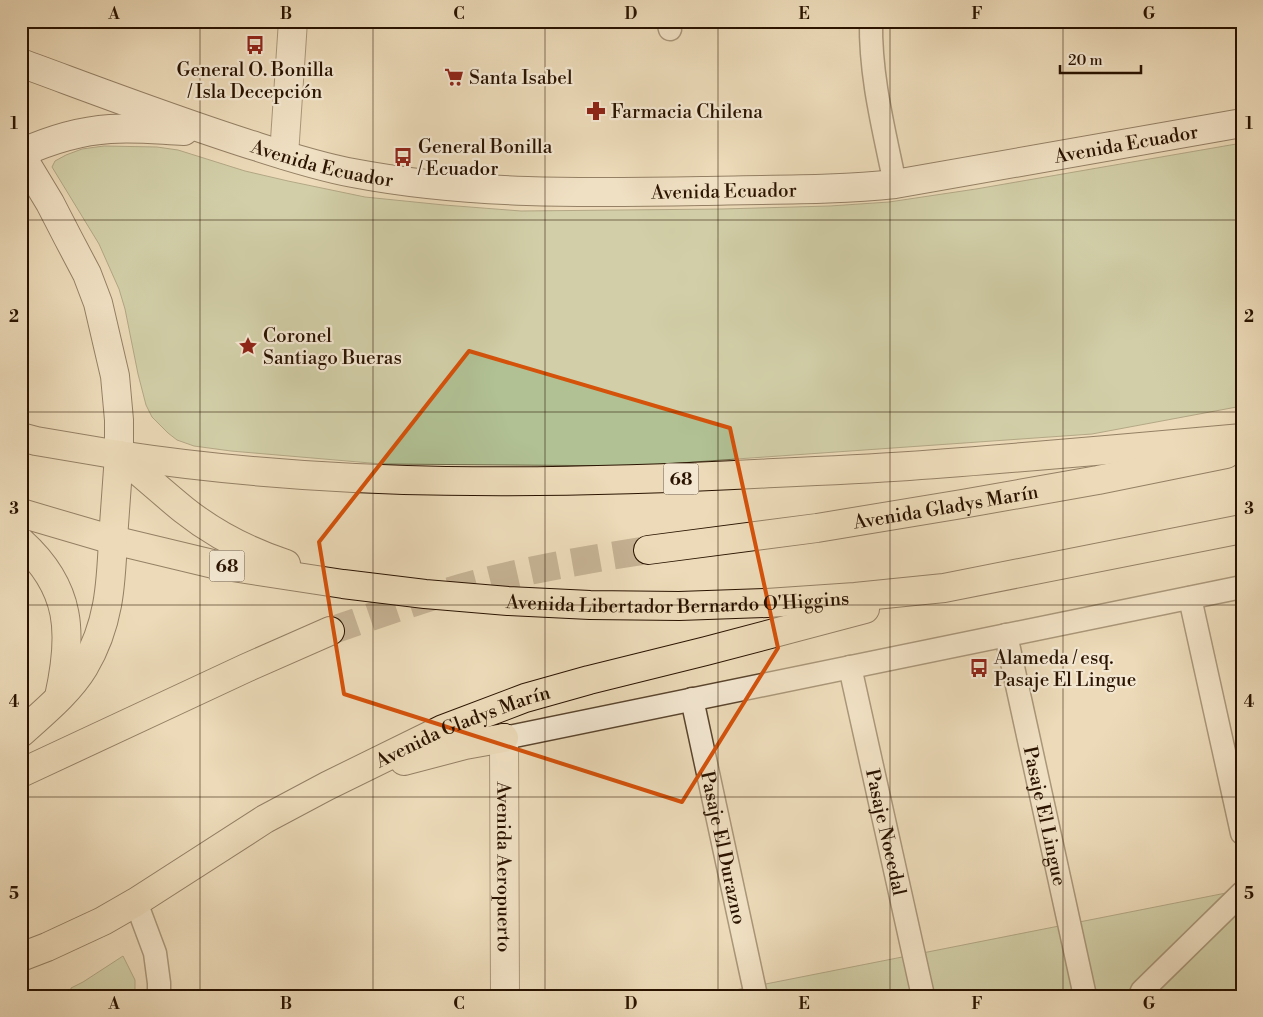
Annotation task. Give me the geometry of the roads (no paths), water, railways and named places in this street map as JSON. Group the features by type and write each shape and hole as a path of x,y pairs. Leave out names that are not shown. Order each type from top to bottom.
{"main road":[{"path":"284,155 293,21"},
{"name":"Avenida Ecuador","path":"21,63 208,132 352,173 425,184 522,192 822,190 863,188 1242,123"},
{"name":"Avenida Ecuador","path":"21,154 56,139 80,133 110,129 208,132"},
{"path":"21,154 50,203 87,274 98,303 115,376 119,420 119,455 112,570 109,598 103,623 95,647 83,668 46,711 21,733"},
{"name":"68","path":"21,437 180,464 287,474 394,480 488,482 675,479 909,466 1242,438"},
{"name":"Avenida Gladys Marín","path":"648,550 817,528 962,504 1098,480 1242,450"},
{"path":"119,455 185,511 233,542 275,560 343,584"},
{"name":"68","path":"21,513 113,540"},
{"name":"Avenida Libertador Bernardo O'Higgins","path":"113,540 214,564 343,584 425,594 508,601 659,606 767,603 944,588 1242,529"},
{"path":"21,542 42,563 60,596 64,609 66,646 64,675 59,697"},
{"name":"Avenida Gladys Marín","path":"21,957 103,921 136,902 265,819 443,729 525,698 588,680 944,588"},
{"path":"21,773 330,631"},
{"path":"327,786 388,765 504,738"},
{"name":"Avenida Aeropuerto","path":"504,738 506,996"}],"street":[{"path":"871,21 875,83 895,184"},
{"path":"504,738 1242,587"},
{"path":"1190,598 1242,833"},
{"name":"Pasaje El Lingue","path":"1006,635 1085,996"},
{"name":"Pasaje Nocedal","path":"850,668 923,996"},
{"name":"Pasaje El Durazno","path":"692,699 756,996"},
{"path":"1140,996 1142,991 1242,893"},
{"path":"136,902 155,953 159,996"}],"tunnel":[{"path":"330,631 460,588 563,564 648,550"}],"place":[{"name":"General O. Bonilla / Isla Decepción","path":"255,45"},
{"name":"Santa Isabel","path":"454,77"},
{"name":"Farmacia Chilena","path":"596,111"},
{"name":"General Bonilla / Ecuador","path":"403,157"},
{"name":"Coronel Santiago Bueras","path":"248,346"},
{"name":"Alameda / esq. Pasaje El Lingue","path":"979,668"}]}
